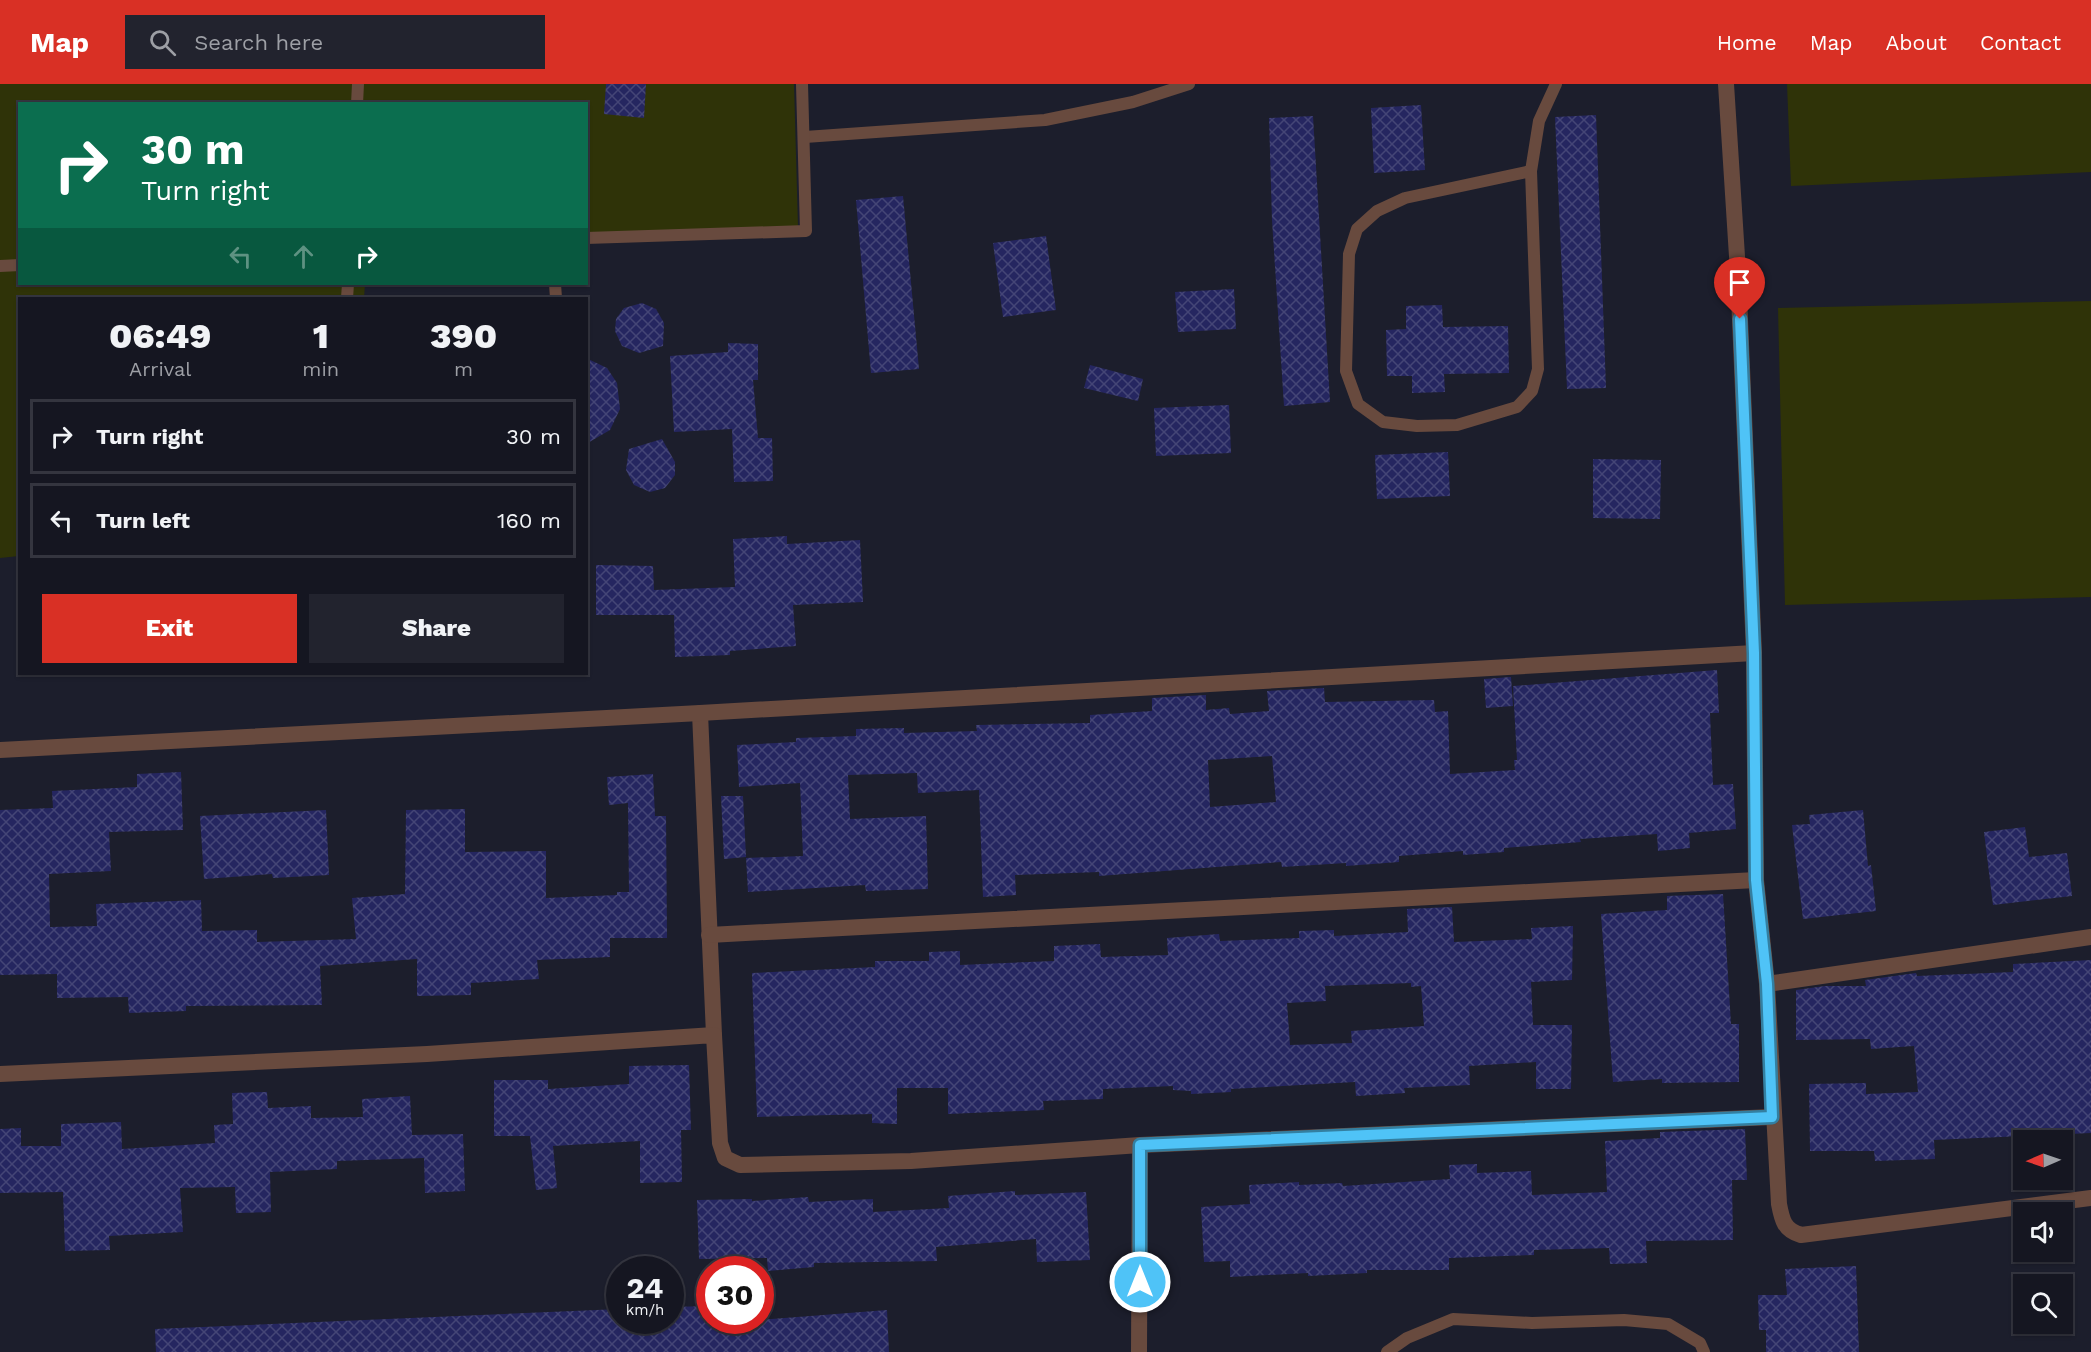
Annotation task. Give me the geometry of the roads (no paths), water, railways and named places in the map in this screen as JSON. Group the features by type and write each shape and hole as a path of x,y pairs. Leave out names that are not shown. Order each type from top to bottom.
{"street":[{"path":"1726,84 1738,272 1754,653 1756,880 1767,984 1772,1117 1782,1221 1790,1231 1801,1235 2091,1198"},
{"path":"0,750 1754,653"},
{"path":"700,713 720,1143 725,1158 740,1165 910,1161 1140,1145 1772,1117"},
{"path":"709,935 1756,880"},
{"path":"1767,984 2091,937"},
{"path":"0,1074 428,1054 714,1035"},
{"path":"1139,1352 1140,1145"}],"lane":[{"path":"357,102 358,84"},
{"path":"588,238 806,231 802,84"},
{"path":"805,137 1045,120 1132,102 1189,84"},
{"path":"1531,171 1405,198 1377,211 1357,229 1349,254 1346,371 1358,404 1383,422 1417,426 1457,424 1517,407 1532,391 1538,369 1531,171 1539,122 1556,84"},
{"path":"0,266 18,265"},
{"path":"1387,1352 1407,1338 1453,1319 1532,1323 1624,1320 1668,1324 1700,1343 1704,1352"}]}
